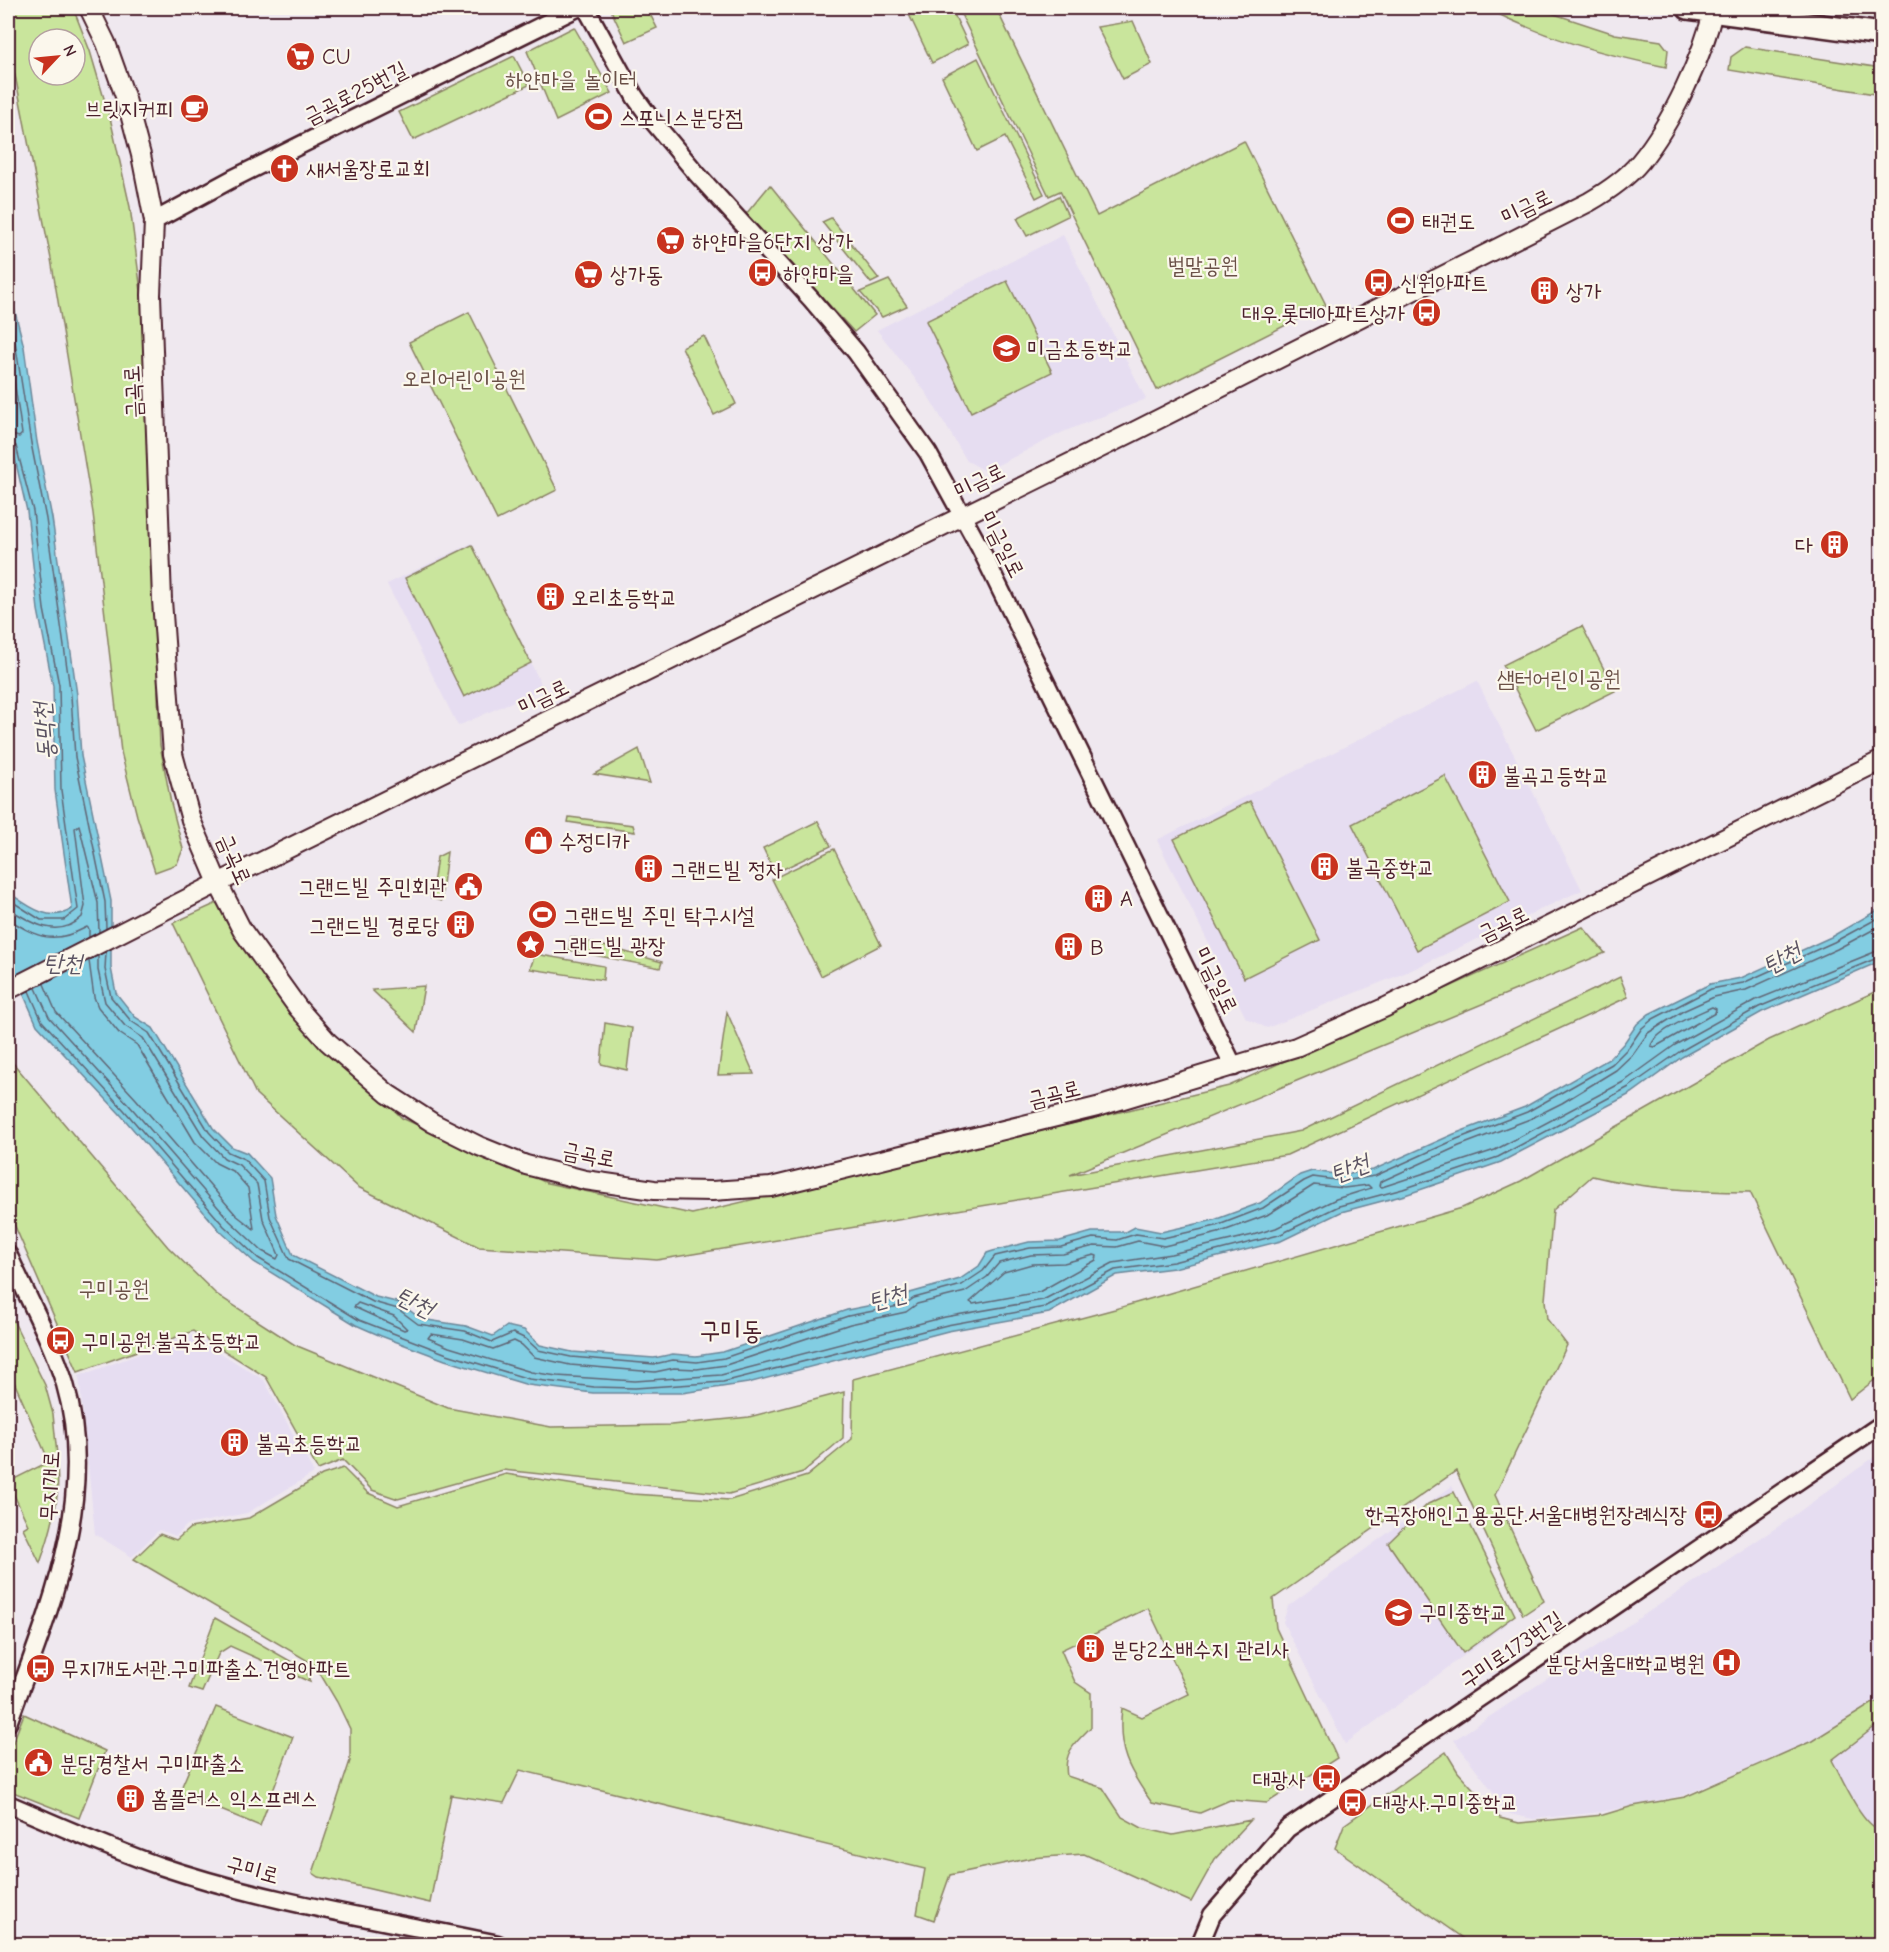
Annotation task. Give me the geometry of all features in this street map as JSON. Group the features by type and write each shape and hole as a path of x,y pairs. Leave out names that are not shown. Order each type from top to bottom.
{"main road":[{"name":"금곡로","path":"89,8 106,43 126,99 141,155 154,221 151,295 162,600 172,742 191,820 218,883 242,930 298,1008 328,1042 387,1094 433,1123 479,1146 526,1165 585,1180 654,1190 712,1191 771,1187 1097,1107 1296,1047 1386,1007 1881,760"},
{"path":"1688,8 1714,8 1881,34"},
{"name":"미금로","path":"8,990 218,883 1605,193 1630,172 1657,138 1686,83 1714,8"}],"street":[{"name":"금곡로25번길","path":"154,221 242,174 577,8"},
{"name":"미금일로","path":"586,8 635,97 697,174 856,352 923,444 963,514 1234,1067"},
{"name":"무지개로","path":"8,1254 53,1352 65,1385 73,1425 76,1470 72,1517 64,1562 8,1723"},
{"name":"구미로173번길","path":"1200,1944 1212,1915 1287,1828 1881,1424"},
{"name":"구미로","path":"8,1804 142,1860 207,1880 333,1911 498,1944"}],"shaded area":[{"name":"미금초등학교","path":"1063,235 1146,399 1063,432 986,471 967,461 927,394 877,330"},
{"path":"472,543 543,688 458,726 387,584"},
{"path":"1477,681 1582,890 1407,972 1267,1028 1246,1018 1157,840"},
{"path":"192,1335 264,1380 314,1473 247,1513 187,1525 176,1536 159,1530 132,1557 95,1534 79,1376"},
{"name":"분당서울대학교병원","path":"1881,1452 1881,1836 1803,1745 1685,1795 1602,1812 1533,1819 1510,1814 1454,1740 1785,1522"},
{"name":"구미중학교","path":"1452,1486 1513,1619 1345,1744 1283,1622 1288,1606"}],"green space":[{"path":"8,8 73,8 81,27 27,27 27,87 87,87 87,43 111,122 130,207 142,299 160,745 183,849 177,864 155,872 137,816 121,752 93,513 51,259 8,50"},
{"path":"610,8 647,8 657,28 626,42"},
{"path":"906,8 951,8 968,44 932,63"},
{"name":"벌말공원","path":"958,8 996,8 1097,216 1244,141 1326,305 1157,390 1060,191 1049,196"},
{"path":"1486,8 1536,8 1615,34 1661,41 1668,50 1666,67 1574,44 1508,19"},
{"path":"1133,21 1152,64 1123,79 1097,27"},
{"name":"하얀마을 놀이터","path":"574,27 612,93 556,121 527,51"},
{"path":"1745,47 1881,68 1881,95 1729,70 1731,57"},
{"path":"514,56 529,85 413,140 399,112"},
{"path":"978,58 1044,194 1036,198 1005,137 977,151 942,77"},
{"path":"770,185 875,315 854,332 746,214"},
{"path":"1059,196 1068,216 1027,236 1017,218"},
{"path":"831,218 879,279 871,283 822,222"},
{"path":"889,280 907,306 882,317 860,292"},
{"path":"1007,281 1052,372 971,412 926,321"},
{"name":"오리어린이공원","path":"469,312 557,490 497,520 409,342"},
{"path":"704,336 736,404 714,415 682,347"},
{"path":"472,545 531,663 464,697 405,578"},
{"name":"샘터어린이공원","path":"1582,626 1615,691 1536,730 1503,665"},
{"path":"639,749 650,783 594,774"},
{"path":"1445,776 1510,902 1417,950 1352,824"},
{"path":"1250,801 1320,940 1244,978 1174,839"},
{"path":"569,817 633,825 635,832 568,822"},
{"path":"818,821 831,846 775,873 763,848"},
{"path":"834,849 881,945 821,976 772,879"},
{"path":"447,852 441,901 431,898 437,857"},
{"path":"226,899 317,1030 402,1118 547,1183 692,1214 1229,1086 1583,927 1605,953 1070,1175 1301,1131 1620,977 1628,997 1287,1155 657,1260 479,1247 358,1187 256,1094 173,923"},
{"path":"571,937 662,962 660,968 568,950"},
{"path":"535,954 604,966 603,980 530,969"},
{"path":"424,986 416,1032 372,990"},
{"path":"1881,989 1881,1375 1850,1399 1750,1192 1671,1189 1592,1176 1553,1210 1545,1300 1547,1319 1567,1345 1495,1495 1544,1601 1523,1615 1456,1471 1273,1599 1276,1628 1337,1758 1267,1803 1230,1800 1200,1813 1152,1803 1136,1780 1123,1748 1122,1708 1142,1717 1189,1694 1148,1608 1061,1650 1075,1682 1091,1693 1091,1727 1075,1743 1069,1754 1067,1776 1103,1788 1122,1817 1142,1828 1173,1835 1251,1820 1215,1859 1191,1902 1084,1854 1031,1858 950,1875 934,1920 917,1914 925,1869 520,1770 504,1803 451,1795 430,1903 319,1877 313,1873 350,1761 350,1729 337,1702 315,1665 134,1559 160,1534 176,1540 190,1528 249,1518 322,1475 343,1468 368,1493 398,1506 506,1474 632,1494 730,1500 807,1476 852,1439 853,1379 1115,1309 1462,1208 1521,1181 1769,1040"},
{"path":"727,1012 754,1074 718,1075"},
{"path":"605,1023 632,1028 627,1070 601,1064"},
{"name":"구미공원","path":"8,1057 168,1247 216,1294 295,1345 448,1408 551,1427 671,1425 749,1417 844,1392 843,1438 803,1472 729,1494 503,1470 398,1499 372,1490 343,1460 318,1470 266,1377 193,1331 78,1372 8,1210"},
{"path":"13,1320 45,1385 53,1414 57,1455 48,1459 8,1368 8,1322"},
{"path":"56,1458 57,1498 40,1563 23,1528 28,1525 8,1482"},
{"path":"1454,1492 1515,1615 1463,1653 1388,1543 1428,1504"},
{"path":"215,1618 306,1670 310,1682 230,1646 219,1653 202,1692 189,1688"},
{"path":"1881,1702 1881,1722 1832,1760 1860,1811 1874,1827 1881,1830 1881,1944 1471,1944 1335,1848 1344,1825 1446,1752 1458,1772 1500,1818 1519,1823 1603,1815 1633,1806 1685,1797 1812,1741 1873,1703"},
{"path":"216,1707 293,1737 260,1826 179,1793"},
{"path":"24,1714 105,1751 79,1818 8,1790 8,1755"}],"water":[{"name":"탄천","path":"8,281 15,298 14,308 24,347 37,442 52,518 77,695 81,756 111,901 111,968 116,993 135,1017 153,1028 213,1128 232,1147 247,1153 270,1178 276,1215 293,1255 376,1297 400,1303 421,1319 466,1326 493,1336 507,1326 524,1330 540,1345 572,1352 654,1358 673,1354 696,1356 723,1352 847,1310 903,1299 910,1293 960,1279 979,1266 987,1253 993,1251 1029,1242 1060,1241 1092,1232 1126,1232 1135,1227 1161,1232 1214,1220 1260,1203 1300,1175 1312,1171 1343,1175 1373,1170 1454,1134 1525,1107 1609,1059 1637,1024 1649,1014 1710,984 1741,978 1831,937 1881,908 1881,961 1762,1012 1682,1057 1632,1093 1501,1162 1405,1195 1341,1212 1281,1241 1174,1268 1117,1275 1049,1313 948,1331 748,1383 682,1393 593,1393 528,1385 445,1360 356,1325 254,1262 220,1231 120,1114 37,1025 8,959 8,892 38,911 47,914 55,915 72,909 55,790 53,686 38,610 27,511 8,429"}],"place":[{"name":"CU","path":"301,56"},
{"name":"브릿지커피","path":"194,108"},
{"name":"스포니스분당점","path":"598,117"},
{"name":"새서울장로교회","path":"285,168"},
{"name":"태권도","path":"1401,221"},
{"name":"하얀마을6단지 상가","path":"671,241"},
{"name":"하얀마을","path":"762,273"},
{"name":"상가동","path":"589,274"},
{"name":"신원아파트","path":"1379,282"},
{"name":"상가","path":"1545,291"},
{"name":"대우.롯데아파트상가","path":"1426,313"},
{"name":"미금초등학교","path":"1006,348"},
{"name":"다","path":"1834,545"},
{"name":"오리초등학교","path":"550,597"},
{"name":"불곡고등학교","path":"1482,775"},
{"name":"수정디카","path":"538,841"},
{"name":"불곡중학교","path":"1325,867"},
{"name":"그랜드빌 정자","path":"649,869"},
{"name":"그랜드빌 주민회관","path":"468,886"},
{"name":"A","path":"1099,898"},
{"name":"그랜드빌 주민 탁구시설","path":"542,915"},
{"name":"그랜드빌 경로당","path":"461,925"},
{"name":"그랜드빌 광장","path":"531,945"},
{"name":"B","path":"1069,947"},
{"name":"구미공원.불곡초등학교","path":"60,1341"},
{"name":"불곡초등학교","path":"235,1443"},
{"name":"한국장애인고용공단.서울대병원장례식장","path":"1708,1514"},
{"name":"구미중학교","path":"1398,1612"},
{"name":"분당2소배수지 관리사","path":"1090,1649"},
{"name":"분당서울대학교병원","path":"1726,1663"},
{"name":"무지개도서관.구미파출소.건영아파트","path":"40,1668"},
{"name":"분당경찰서 구미파출소","path":"39,1763"},
{"name":"대광사","path":"1327,1779"},
{"name":"홈플러스 익스프레스","path":"130,1798"},
{"name":"대광사.구미중학교","path":"1352,1802"}],"district":[{"name":"구미동","path":"731,1330"}],"water label":[{"name":"동막천","path":"44,731"}]}
